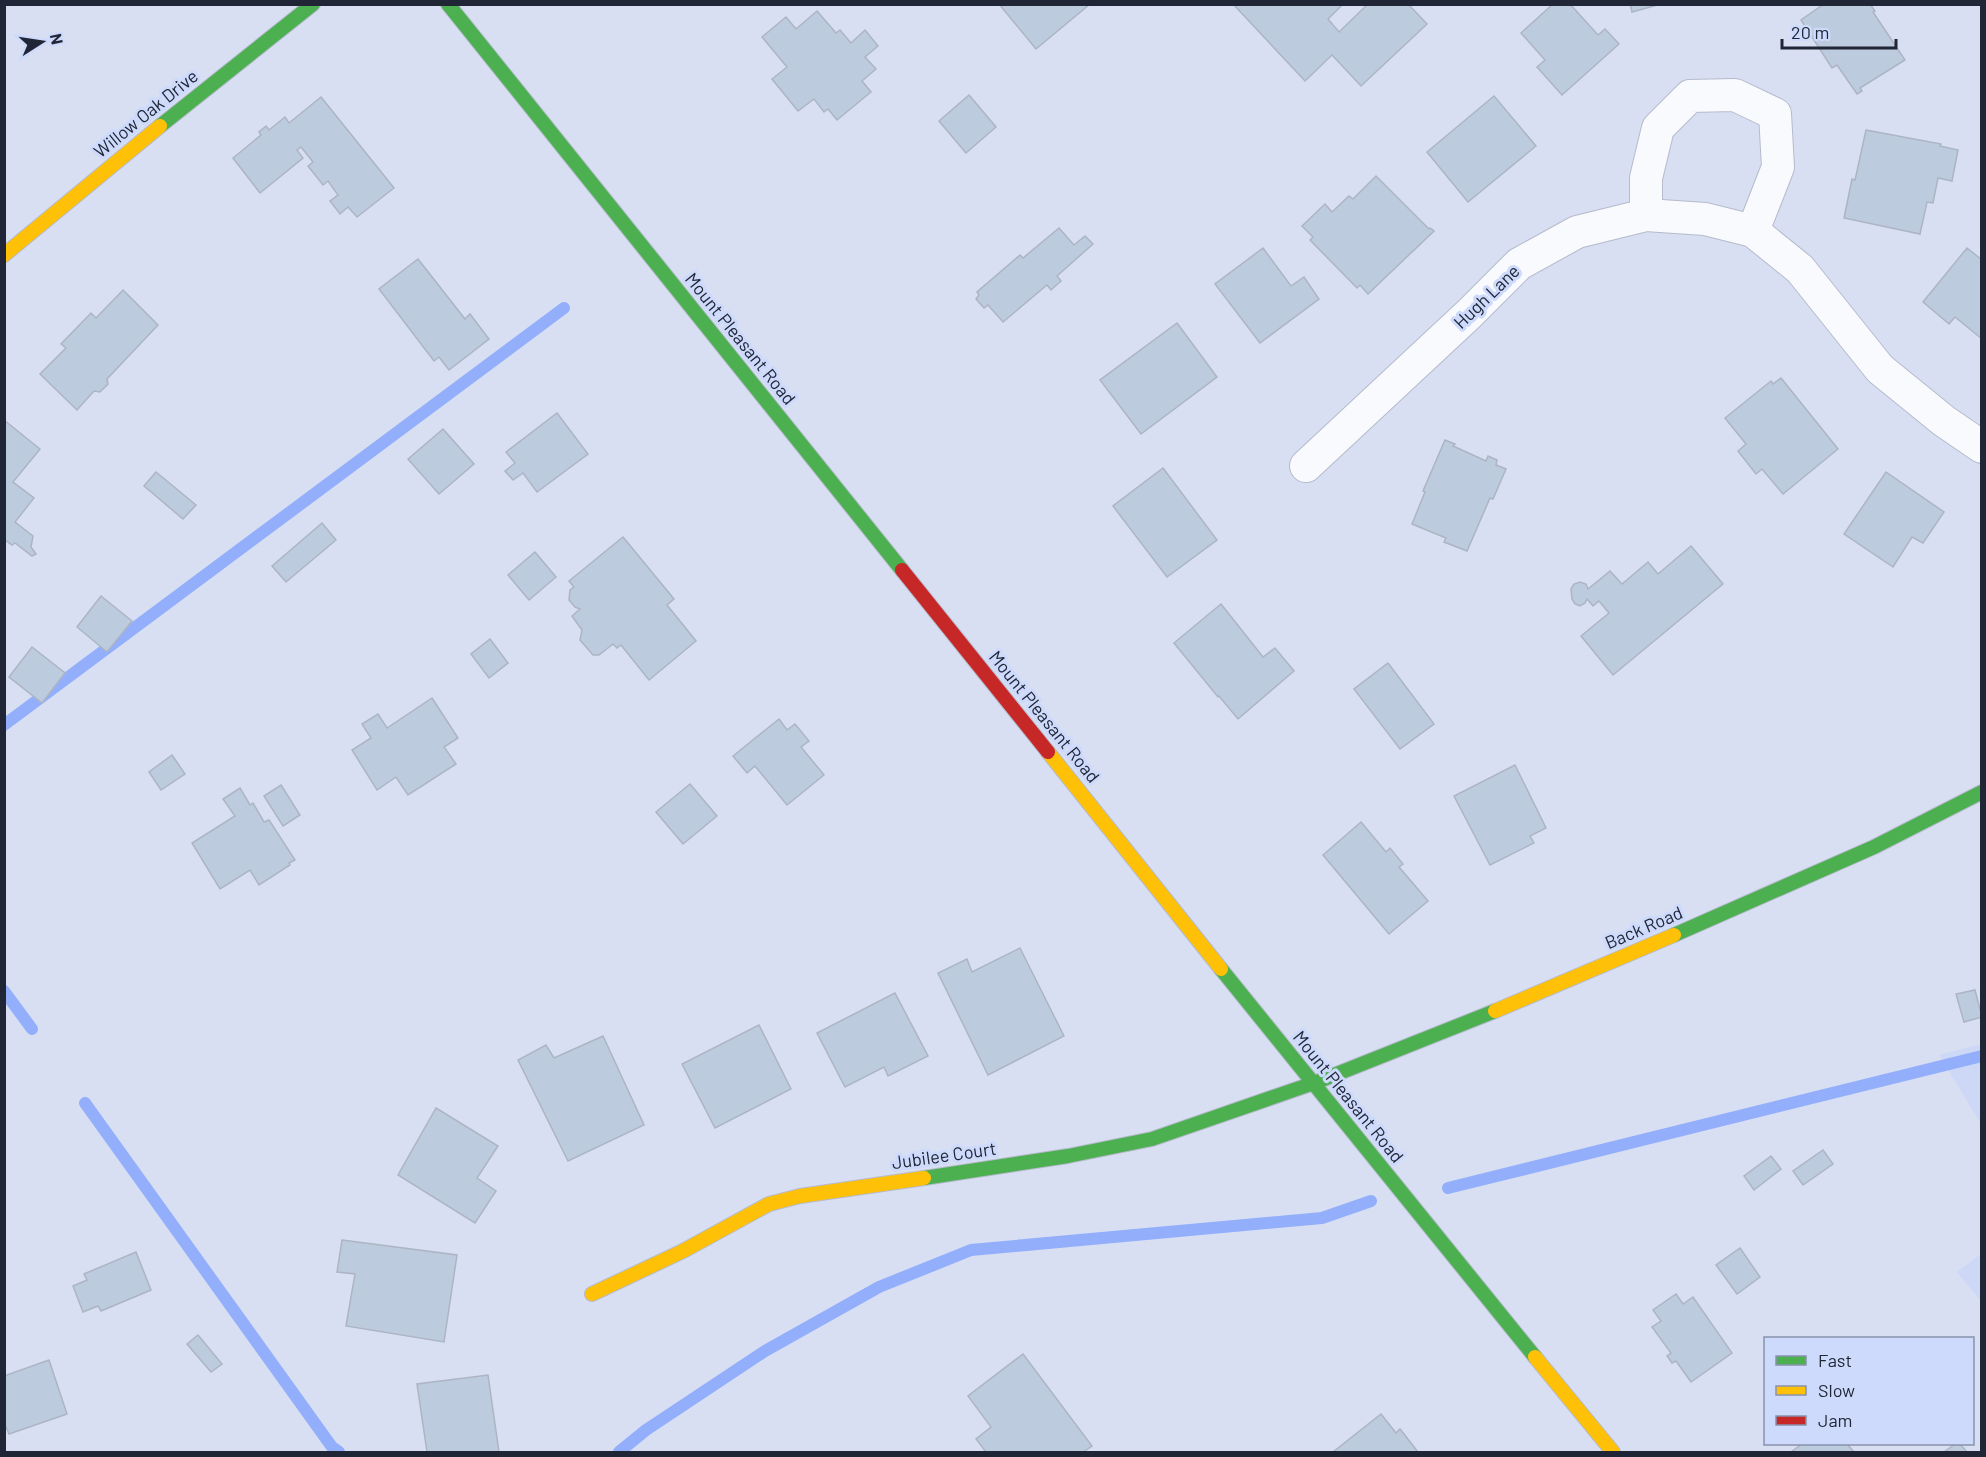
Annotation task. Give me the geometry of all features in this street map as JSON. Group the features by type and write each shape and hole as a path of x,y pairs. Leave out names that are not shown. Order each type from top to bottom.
{"main road":[{"name":"Willow Oak Drive","path":"4,255 115,161 313,4"},
{"name":"Mount Pleasant Road","path":"448,4 1612,1452"},
{"name":"Back Road","path":"1314,1083 1476,1019 1653,944 1874,847 1982,792"},
{"name":"Jubilee Court","path":"592,1294 683,1251 769,1204 800,1196 1068,1156 1152,1139 1314,1083"}],"street":[{"path":"1646,215 1646,178 1658,128 1690,96 1735,95 1775,114 1778,167 1753,231"},
{"name":"Hugh Lane","path":"1306,466 1469,314 1519,264 1577,232 1646,215 1705,219 1753,231 1800,269 1880,369 1944,421 1982,447"}],"shaded area":[{"path":"1982,1044 1981,1124 1939,1055"},
{"path":"1981,1254 1981,1301 1957,1272"}],"building":[{"path":"999,4 1090,4 1036,49"},
{"path":"1233,4 1343,4 1328,19 1339,32 1368,4 1408,4 1427,24 1361,86 1332,55 1305,81"},
{"path":"1553,4 1570,4 1598,35 1605,29 1619,44 1562,95 1537,67 1545,60 1521,33"},
{"path":"1630,4 1661,4 1632,12"},
{"path":"1824,4 1870,4 1905,60 1860,88 1862,91 1857,94 1837,65 1832,68 1801,20"},
{"path":"817,11 836,33 840,30 851,43 865,30 878,46 865,57 876,69 862,81 871,92 837,120 828,109 824,112 814,99 798,111 772,79 787,67 762,37 786,17 796,29"},
{"path":"969,95 996,127 966,153 939,121"},
{"path":"1494,96 1536,146 1468,202 1427,152"},
{"path":"321,97 394,188 357,217 348,207 340,214 330,201 338,195 328,181 323,185 308,166 313,162 301,147 297,150 303,158 260,193 233,158 261,135 259,132 266,126 269,130 285,117 289,123"},
{"path":"1866,130 1941,144 1940,146 1958,150 1952,181 1938,178 1933,203 1927,202 1920,234 1844,218"},
{"path":"1376,176 1429,229 1434,231 1368,294 1360,285 1357,288 1310,240 1313,237 1302,226 1325,204 1332,212 1349,196 1353,199"},
{"path":"1059,228 1074,245 1085,236 1093,244 1057,276 1061,281 1051,290 1047,285 1003,322 988,305 984,308 976,299 979,295 977,292 1020,255 1023,258"},
{"path":"1263,248 1291,286 1304,277 1319,299 1260,343 1215,284"},
{"path":"1967,248 1982,260 1982,339 1955,317 1949,324 1923,302"},
{"path":"418,259 465,319 470,314 489,339 449,370 439,357 434,361 379,289"},
{"path":"123,290 158,325 107,379 108,384 100,392 94,391 77,410 40,374 66,348 61,344 91,313 96,318"},
{"path":"1177,323 1217,377 1141,434 1100,380"},
{"path":"1781,378 1838,449 1783,494 1762,469 1756,474 1738,451 1746,444 1725,418 1771,381 1773,384"},
{"path":"557,413 588,454 537,492 523,473 513,480 505,471 515,463 506,452"},
{"path":"4,420 40,449 13,482 34,498 15,522 33,536 31,547 36,554 32,556 15,543 12,545 4,539"},
{"path":"443,429 474,464 439,494 408,459"},
{"path":"1445,440 1486,461 1488,456 1497,460 1496,465 1506,469 1493,499 1490,498 1467,551 1444,542 1446,538 1412,524 1425,492 1423,491"},
{"path":"1163,468 1217,540 1167,577 1113,506"},
{"path":"156,472 196,505 183,519 144,486"},
{"path":"1886,472 1944,512 1923,543 1912,537 1893,567 1844,534"},
{"path":"322,523 336,540 286,582 272,566"},
{"path":"623,537 674,599 667,605 696,641 649,680 621,645 617,648 613,644 599,655 593,655 580,640 582,630 572,616 580,609 569,600 570,590 574,587 569,581"},
{"path":"1691,546 1723,584 1613,675 1581,636 1609,613 1599,601 1593,606 1587,599 1580,606 1575,604 1571,589 1574,584 1580,582 1586,584 1588,589 1610,571 1622,584 1648,562 1658,574"},
{"path":"535,552 556,577 529,600 508,575"},
{"path":"101,596 132,621 107,652 77,627"},
{"path":"1221,604 1263,657 1275,648 1294,671 1238,719 1174,643"},
{"path":"490,639 508,663 489,678 471,654"},
{"path":"32,647 65,673 42,703 9,677"},
{"path":"1388,663 1434,724 1400,749 1354,689"},
{"path":"432,698 458,738 444,747 456,764 408,795 396,777 377,790 352,750 371,738 362,724 378,714 387,728"},
{"path":"779,719 787,730 795,724 809,741 801,747 824,775 787,805 755,766 747,773 733,756"},
{"path":"172,755 185,774 161,790 149,772"},
{"path":"1515,765 1546,828 1530,836 1534,843 1490,865 1454,796"},
{"path":"690,784 717,816 683,844 656,812"},
{"path":"281,785 300,815 283,826 264,796"},
{"path":"240,788 250,805 253,803 264,822 269,820 295,860 259,885 250,870 220,889 192,843 235,816 223,799"},
{"path":"1361,822 1386,852 1390,848 1403,864 1399,867 1428,901 1389,934 1323,855"},
{"path":"1020,948 1064,1036 988,1075 938,973 967,959 972,972"},
{"path":"1975,990 1982,1017 1964,1022 1956,994"},
{"path":"895,993 928,1056 888,1076 884,1067 845,1087 817,1033"},
{"path":"759,1025 791,1089 715,1128 682,1064"},
{"path":"603,1036 644,1125 568,1161 518,1060 546,1045 554,1058"},
{"path":"436,1108 498,1146 477,1178 496,1191 475,1223 398,1175"},
{"path":"1823,1150 1833,1164 1803,1185 1793,1171"},
{"path":"1771,1156 1781,1169 1754,1190 1744,1176"},
{"path":"342,1240 457,1255 444,1342 346,1326 355,1274 337,1272"},
{"path":"1740,1248 1760,1277 1737,1294 1716,1265"},
{"path":"136,1252 151,1290 101,1311 98,1306 83,1312 73,1286 87,1280 84,1274"},
{"path":"1676,1294 1683,1304 1693,1297 1732,1353 1691,1382 1676,1361 1672,1363 1667,1356 1671,1353 1652,1327 1661,1321 1653,1310"},
{"path":"198,1335 222,1364 211,1372 187,1344"},
{"path":"1023,1354 1092,1446 1083,1452 986,1452 976,1439 991,1427 968,1396"},
{"path":"49,1360 67,1414 9,1434 4,1422 4,1376"},
{"path":"488,1375 499,1452 427,1452 417,1384"},
{"path":"1381,1414 1396,1433 1400,1429 1418,1452 1333,1452"},
{"path":"1801,1445 1848,1445 1854,1452 1791,1452"},
{"path":"1954,1445 1961,1445 1967,1452 1944,1452"}],"waterway":[{"path":"4,725 564,308"},
{"path":"4,991 32,1029"},
{"path":"1448,1188 1982,1056"},
{"path":"85,1103 332,1447 339,1452"},
{"path":"619,1452 646,1430 765,1351 879,1287 971,1250 1322,1218 1371,1201"}],"traffic: fast":[{"path":"160,126 313,4"},
{"path":"448,4 902,570"},
{"path":"1674,935 1874,847 1982,792"},
{"path":"1221,969 1535,1357"},
{"path":"924,1178 1068,1156 1152,1139 1314,1083 1495,1011"}],"traffic: slow":[{"path":"4,255 160,126"},
{"path":"1048,752 1221,969"},
{"path":"1495,1011 1674,935"},
{"path":"592,1294 683,1251 769,1204 800,1196 924,1178"},
{"path":"1535,1357 1613,1452"}],"traffic: jam":[{"path":"902,570 1048,752"}]}
